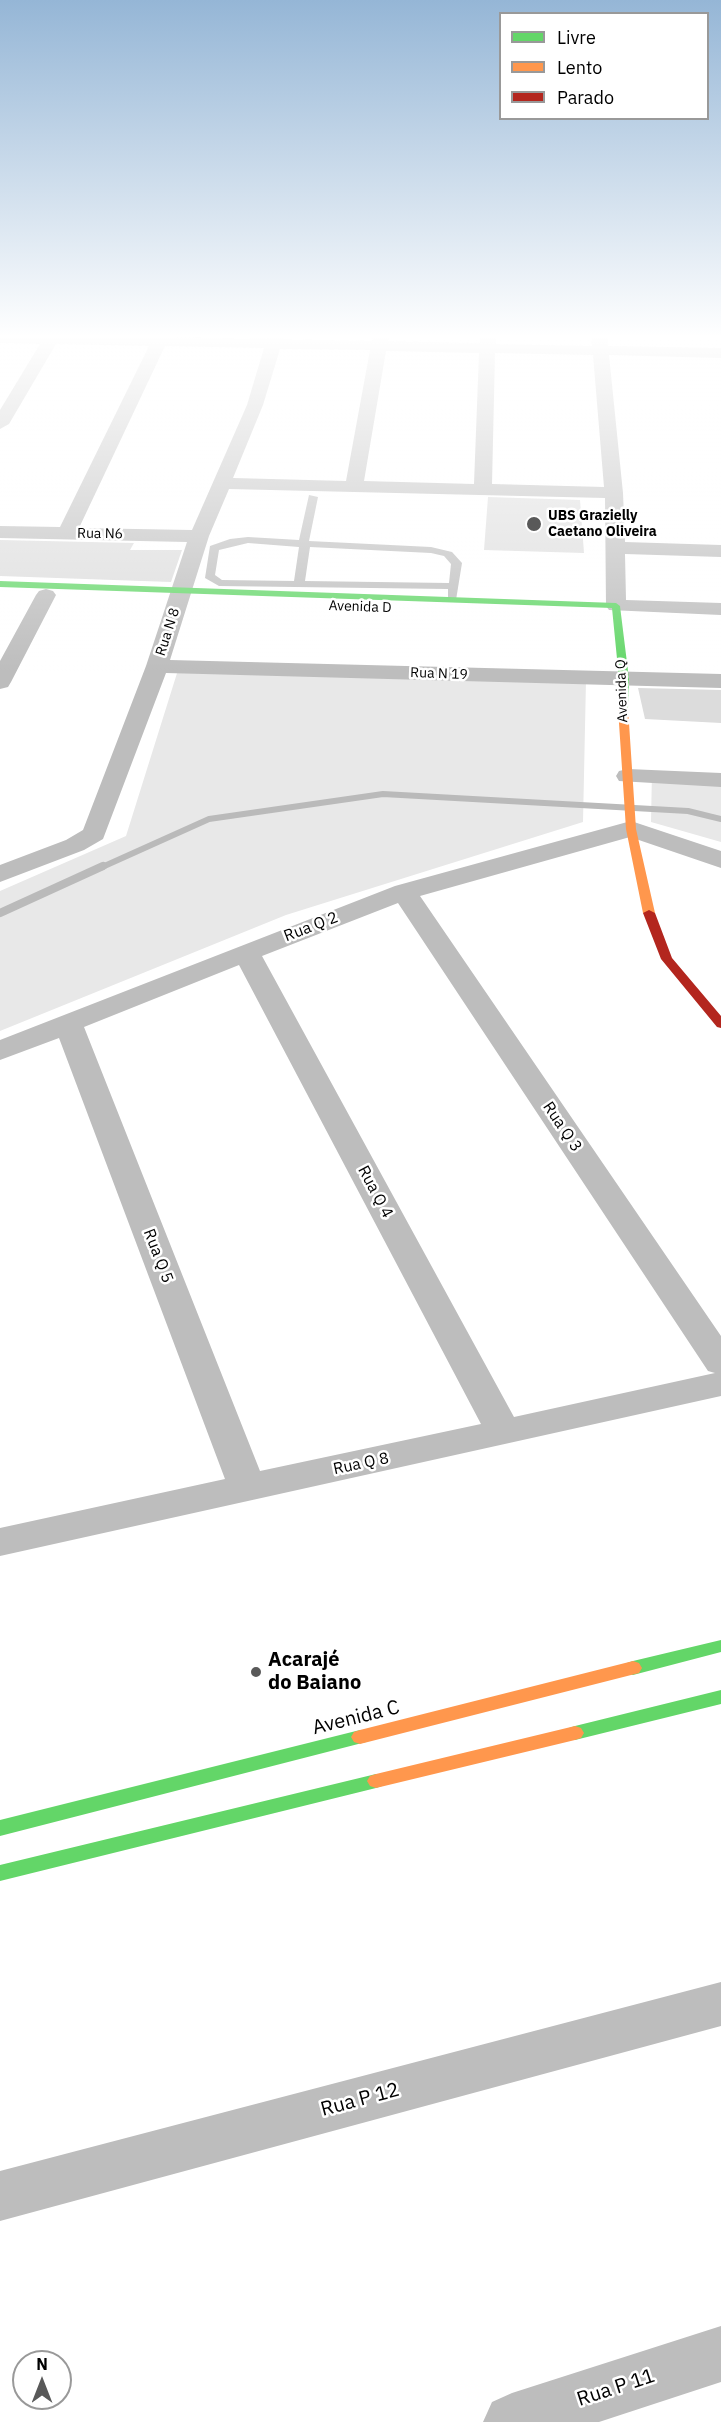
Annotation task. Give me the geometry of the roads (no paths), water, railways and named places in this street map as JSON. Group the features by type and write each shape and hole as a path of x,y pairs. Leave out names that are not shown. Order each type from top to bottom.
{"street":[{"path":"67,533 108,447"},
{"name":"Rua N 8","path":"0,874 75,845 94,834 157,666 199,536 237,447"},
{"path":"354,486 361,447"},
{"path":"483,490 484,447"},
{"name":"Avenida Q","path":"610,447 617,548 616,611 624,679 623,718 631,815 650,917 667,959 721,1024"},
{"path":"222,483 614,493"},
{"name":"Rua N6","path":"0,532 199,536"},
{"path":"617,548 721,551"},
{"name":"Avenida D","path":"0,584 179,595 616,611 721,609"},
{"name":"Avenida D","path":"0,594 453,593 616,611 721,619"},
{"path":"0,682 46,595"},
{"name":"Rua N 19","path":"157,666 721,681"},
{"path":"628,776 721,780"},
{"path":"631,815 721,860"},
{"name":"Rua Q 2","path":"0,1051 246,952 404,892 631,815"},
{"name":"Rua Q 3","path":"404,892 721,1363"},
{"name":"Rua Q 4","path":"246,952 504,1432"},
{"name":"Rua Q 5","path":"68,1023 248,1489"},
{"name":"Rua Q 8","path":"0,1542 721,1384"},
{"name":"Avenida C","path":"0,1828 721,1646"},
{"path":"0,1873 721,1697"},
{"name":"Rua P 12","path":"0,2196 721,2004"},
{"name":"Rua P 11","path":"512,2422 721,2354"}],"lane":[{"path":"299,583 305,544 303,537 313,497"},
{"path":"248,540 431,550 448,554 457,563 453,593 299,583 219,583 209,576 214,548 230,542 248,540"}],"waterway":[{"path":"100,868 209,819 383,794 688,811 721,819"},
{"path":"0,913 103,866"}],"place":[{"name":"UBS Grazielly Caetano Oliveira","path":"534,524"},
{"name":"Acarajé do Baiano","path":"256,1672"}]}
